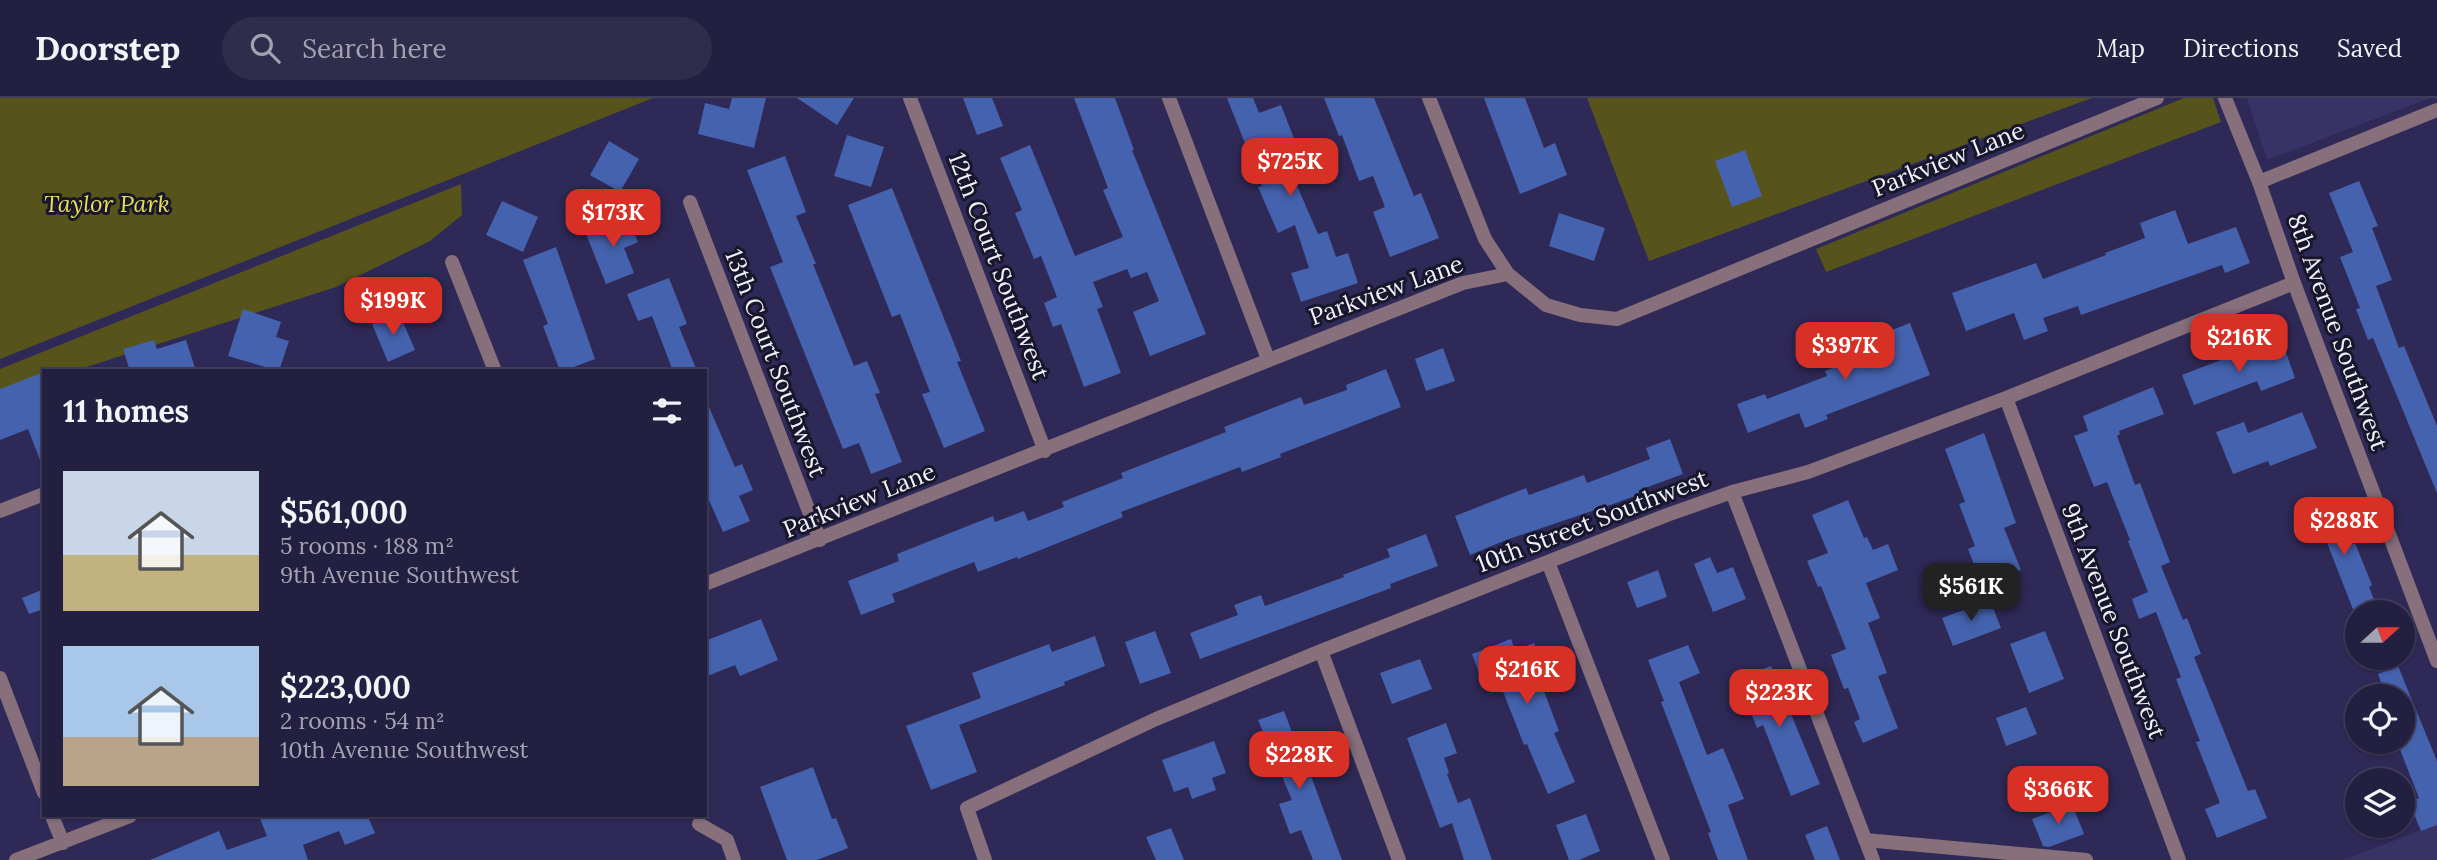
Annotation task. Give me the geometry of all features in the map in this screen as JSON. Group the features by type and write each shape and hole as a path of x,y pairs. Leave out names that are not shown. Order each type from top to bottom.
{"street":[{"name":"12th Court Southwest","path":"910,98 1045,451"},
{"path":"1169,98 1268,359"},
{"path":"1429,98 1485,239 1508,274"},
{"name":"Parkview Lane","path":"707,583 1463,283 1508,274 1546,305 1580,315 1617,319 2157,98"},
{"name":"8th Avenue Southwest","path":"2225,98 2259,182 2294,283 2437,661"},
{"path":"2259,182 2437,110"},
{"name":"13th Court Southwest","path":"690,202 820,540"},
{"path":"452,262 494,369"},
{"name":"10th Street Southwest","path":"985,860 967,808 1156,719 1548,562 1732,492 1808,472 2006,398 2294,283"},
{"name":"9th Avenue Southwest","path":"2006,398 2179,860"},
{"path":"1732,492 1873,860"},
{"path":"0,511 42,495"},
{"path":"1548,562 1663,860"},
{"path":"1321,651 1399,860"},
{"path":"0,678 42,788"},
{"path":"52,817 63,843"},
{"path":"16,860 128,817"},
{"path":"699,824 727,841 734,860"},
{"path":"1865,840 2086,860"}],"shaded area":[{"path":"2247,98 2430,98 2267,160"},
{"path":"2437,824 2437,860 2343,860 2400,838 2415,838 2415,832"}],"green space":[{"name":"Taylor Park","path":"0,98 653,98 0,359"},
{"path":"1587,98 2092,98 1649,261"},
{"path":"2184,98 2213,98 2221,122 1826,272 1816,249"},
{"path":"461,184 462,215 430,241 336,287 80,369 42,369 42,382 0,395 0,369"}],"building":[{"path":"732,98 766,98 754,148 698,134 705,103 729,109"},
{"path":"797,98 854,98 837,125"},
{"path":"963,98 992,98 1003,126 977,135"},
{"path":"1074,98 1115,98 1132,150 1206,334 1150,356 1133,312 1159,301 1147,272 1131,278 1127,269 1093,282 1103,307 1097,309 1121,373 1084,387 1061,324 1053,327 1044,303 1057,297 1041,256 1034,259 1015,213 1022,210 1000,158 1030,145 1075,256 1123,237 1103,190 1108,188"},
{"path":"1227,98 1253,98 1259,113 1281,105 1295,141 1289,143 1294,155 1285,158 1318,234 1327,231 1336,257 1348,253 1358,283 1301,302 1291,273 1309,268 1295,225 1278,233 1258,187 1262,186"},
{"path":"1324,98 1374,98 1414,196 1421,193 1439,238 1390,257 1373,212 1385,207 1373,176 1359,181 1342,135 1339,136"},
{"path":"1484,98 1525,98 1544,148 1555,143 1567,175 1520,194"},
{"path":"847,135 884,147 871,187 834,176"},
{"path":"609,141 639,159 620,192 590,175"},
{"path":"1745,150 1762,196 1732,207 1715,161"},
{"path":"785,156 806,212 796,216 816,264 813,264 854,366 867,361 880,393 875,394 902,462 871,474 859,443 843,449 770,267 783,262 747,170"},
{"path":"2359,181 2378,226 2372,228 2392,280 2376,286 2399,348 2404,346 2437,426 2437,493 2373,338 2368,340 2356,309 2360,308 2340,257 2353,252 2329,193"},
{"path":"892,188 961,361 957,362 985,431 944,448 922,394 930,392 900,314 892,317 848,205"},
{"path":"502,201 538,217 523,252 486,235"},
{"path":"2175,210 2188,244 2236,227 2250,263 2225,273 2222,265 2081,315 2078,306 2043,318 2048,331 2024,340 2014,313 1966,331 1952,293 2036,263 2043,279 2145,238 2140,223"},
{"path":"1559,213 1605,228 1594,261 1549,246"},
{"path":"628,217 638,242 624,248 634,273 606,284 586,234"},
{"path":"556,247 595,359 568,369 559,369 543,326 548,324 523,260"},
{"path":"669,278 687,324 679,327 696,369 672,369 652,316 638,321 627,294"},
{"path":"243,309 281,322 276,337 289,341 280,369 228,356"},
{"path":"399,313 415,350 388,362 372,324"},
{"path":"1910,323 1930,375 1826,415 1828,419 1805,428 1799,413 1748,433 1737,404 1765,394 1767,399 1827,376 1825,371 1855,359 1850,346"},
{"path":"154,340 157,349 186,340 195,369 129,369 123,349"},
{"path":"2283,344 2295,378 2261,391 2257,381 2194,405 2182,375 2231,356 2234,362"},
{"path":"1443,348 1455,381 1426,391 1415,359"},
{"path":"1386,369 1401,407 1280,454 1281,457 1242,472 1240,467 1121,512 1123,517 1018,559 1017,557 978,572 974,562 892,594 895,602 861,615 848,581 899,561 897,554 993,516 995,522 1024,511 1028,521 1064,507 1062,502 1123,478 1121,473 1226,432 1224,427 1301,397 1304,405 1347,390 1346,385"},
{"path":"42,373 42,465 28,429 0,440 0,389"},
{"path":"2153,387 2164,414 2119,431 2117,436 2135,485 2140,483 2170,562 2161,566 2183,620 2187,618 2201,654 2194,657 2248,791 2255,789 2267,818 2217,838 2205,809 2220,803 2196,742 2200,741 2176,679 2181,677 2156,612 2139,619 2132,599 2148,592 2128,541 2130,540 2107,482 2094,487 2074,436 2088,431 2083,416"},
{"path":"707,403 735,467 742,464 753,490 739,496 750,521 723,532 707,496"},
{"path":"2302,412 2317,448 2270,466 2268,461 2233,474 2216,432 2244,422 2248,433"},
{"path":"1984,433 2016,523 2004,528 2021,570 1982,585 1968,549 1975,546 1959,504 1965,502 1945,449"},
{"path":"1670,439 1683,474 1645,488 1646,492 1470,555 1455,516 1526,488 1529,495 1584,475 1587,483 1650,459 1646,448"},
{"path":"1848,500 1864,538 1867,537 1873,550 1888,544 1898,570 1866,583 1880,618 1868,623 1887,673 1878,676 1898,728 1863,743 1854,722 1860,719 1848,688 1844,689 1831,655 1846,649 1821,586 1818,587 1807,561 1828,553 1812,515"},
{"path":"2338,506 2352,544 2355,543 2372,585 2369,587 2374,600 2349,600 2324,535 2310,541 2302,519"},
{"path":"1426,534 1438,566 1390,584 1391,588 1200,659 1190,633 1238,615 1234,605 1261,595 1265,606 1344,577 1343,575 1390,557 1387,549"},
{"path":"1710,557 1717,573 1733,567 1746,599 1713,612 1694,564"},
{"path":"1658,570 1667,597 1637,608 1627,582"},
{"path":"42,590 42,610 29,614 22,598"},
{"path":"1990,600 2001,628 1953,646 1942,618"},
{"path":"761,619 778,660 740,676 735,665 707,676 707,640"},
{"path":"1155,631 1171,673 1140,684 1125,642"},
{"path":"2045,631 2064,679 2029,693 2010,644"},
{"path":"1095,636 1105,666 1064,682 1065,685 959,725 977,772 931,790 906,726 981,698 972,673 1049,644 1052,652"},
{"path":"1511,639 1515,650 1534,643 1543,667 1536,670 1559,731 1554,733 1575,782 1548,794 1527,744 1524,745 1500,684 1485,689 1472,654"},
{"path":"1688,645 1700,673 1679,682 1707,755 1723,748 1744,799 1728,805 1748,860 1718,860 1708,833 1711,832 1661,702 1664,701 1648,660"},
{"path":"1420,659 1432,689 1392,704 1380,673"},
{"path":"1771,666 1820,784 1791,796 1763,725 1757,728 1738,679"},
{"path":"2388,670 2400,670 2405,684 2382,684 2378,674"},
{"path":"2026,707 2037,734 2006,746 1996,718"},
{"path":"2415,707 2437,761 2437,825 2421,831 2415,816 2415,800 2419,798 2415,788 2415,768 2407,768 2402,754 2415,754"},
{"path":"1284,711 1342,860 1313,860 1301,830 1290,834 1279,804 1292,800 1258,720"},
{"path":"1446,723 1457,753 1444,758 1449,773 1447,774 1458,803 1470,798 1492,860 1464,860 1452,823 1440,828 1407,738"},
{"path":"1214,741 1226,773 1212,778 1216,790 1192,799 1188,787 1174,792 1162,760"},
{"path":"813,767 832,819 836,818 848,848 817,860 787,860 760,787"},
{"path":"2072,804 2084,834 2049,847 2043,846 2032,819"},
{"path":"1586,814 1600,851 1579,860 1569,860 1556,825"},
{"path":"259,817 374,817 369,819 375,833 345,845 339,831 303,845 308,860 150,860 219,831 227,850 267,836"},
{"path":"1827,826 1840,860 1815,860 1805,835"},
{"path":"1171,828 1184,860 1156,860 1146,837"}]}
